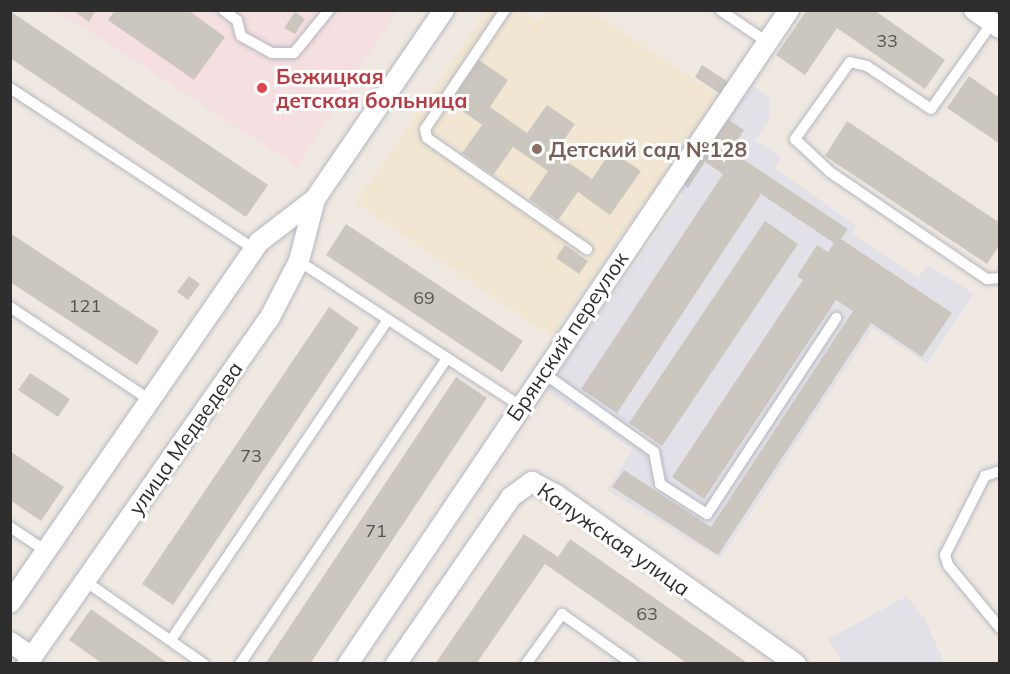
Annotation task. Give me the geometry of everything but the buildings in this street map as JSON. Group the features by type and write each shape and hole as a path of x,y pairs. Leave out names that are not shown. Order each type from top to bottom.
{"street":[{"name":"улица Медведева","path":"10,603 254,249 315,199 444,10"},
{"name":"Брянский переулок","path":"348,663 519,405 789,10"},
{"path":"974,10 996,26"},
{"name":"улица Медведева","path":"29,660 269,319 298,261 315,199"},
{"name":"Калужская улица","path":"396,663 511,497 532,482 555,494 796,663"},
{"path":"10,642 29,660"}],"lane":[{"path":"223,10 237,20 241,36 272,53 294,53 329,10"},
{"path":"505,10 425,129 427,138 587,249"},
{"path":"720,10 767,42"},
{"path":"996,26 931,109 867,66 850,62 795,139 830,172 987,279 999,278"},
{"path":"10,88 254,249"},
{"path":"298,261 519,405"},
{"path":"10,307 150,400"},
{"path":"542,372 654,452 660,484 706,514 836,318"},
{"path":"171,640 388,319"},
{"path":"240,663 447,358"},
{"path":"999,471 985,476 945,555 948,565 999,628"},
{"path":"10,528 46,551"},
{"path":"85,581 204,663"},
{"path":"526,663 562,614 633,663"}],"shaded area":[{"name":"Бежицкая детская больница","path":"58,11 397,11 297,166"},
{"name":"Детский сад №128","path":"486,11 524,11 539,21 547,11 592,11 719,96 551,337 356,203"},
{"path":"748,83 769,97 770,118 755,140 781,157 774,168 856,225 852,234 918,278 928,265 974,294 927,364 872,328 720,559 607,490 633,449 546,390 684,194 673,185"},
{"path":"907,596 925,619 944,663 843,663 828,639"}],"place":[{"name":"Бежицкая детская больница","path":"262,88"},
{"name":"Детский сад №128","path":"537,149"}]}
